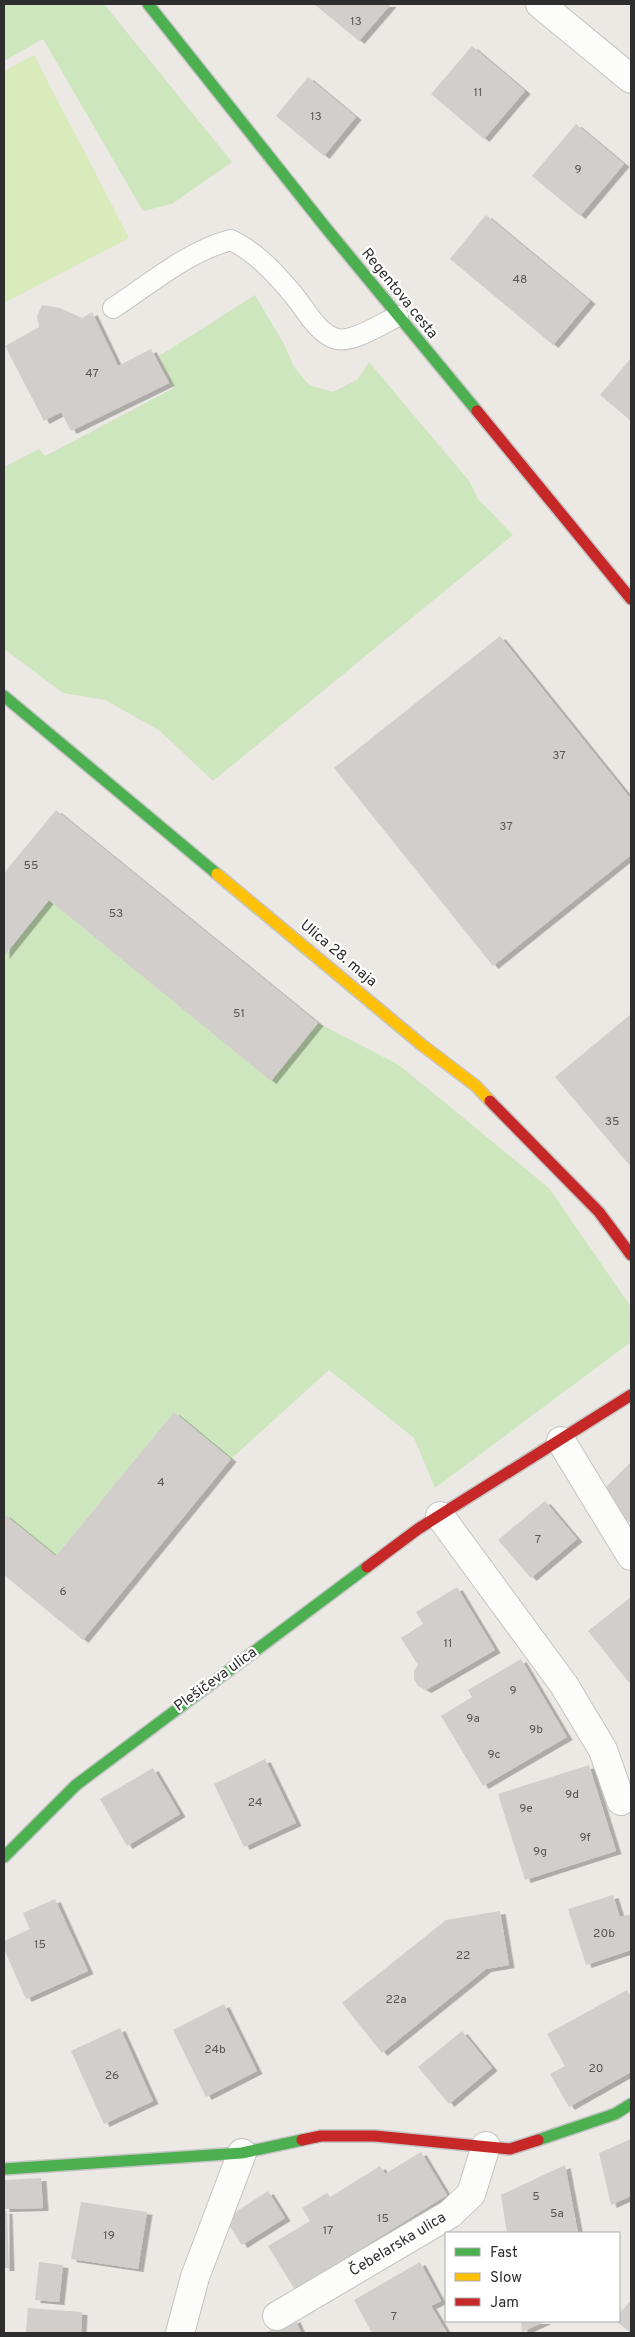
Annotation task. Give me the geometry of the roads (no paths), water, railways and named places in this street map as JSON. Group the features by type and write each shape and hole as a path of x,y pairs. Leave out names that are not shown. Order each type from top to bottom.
{"street":[{"name":"Regentova cesta","path":"148,4 398,316 627,584"},
{"path":"540,4 631,79"},
{"name":"Ulica 28. maja","path":"4,696 422,1045 476,1086 599,1212 631,1256"},
{"name":"Plešičeva ulica","path":"4,1857 76,1785 410,1535 631,1395"},
{"path":"560,1441 631,1556"},
{"path":"440,1516 564,1685 603,1750 620,1801"},
{"path":"4,2169 242,2153 321,2136 375,2136 510,2149 615,2114 631,2104"},
{"name":"Čebelarska ulica","path":"277,2316 450,2214 471,2194 486,2146"},
{"path":"180,2333 195,2277 242,2153"}],"lane":[{"path":"113,308 176,266 214,245 231,240 250,249 292,292 322,332 338,340 354,338 398,316"}]}
